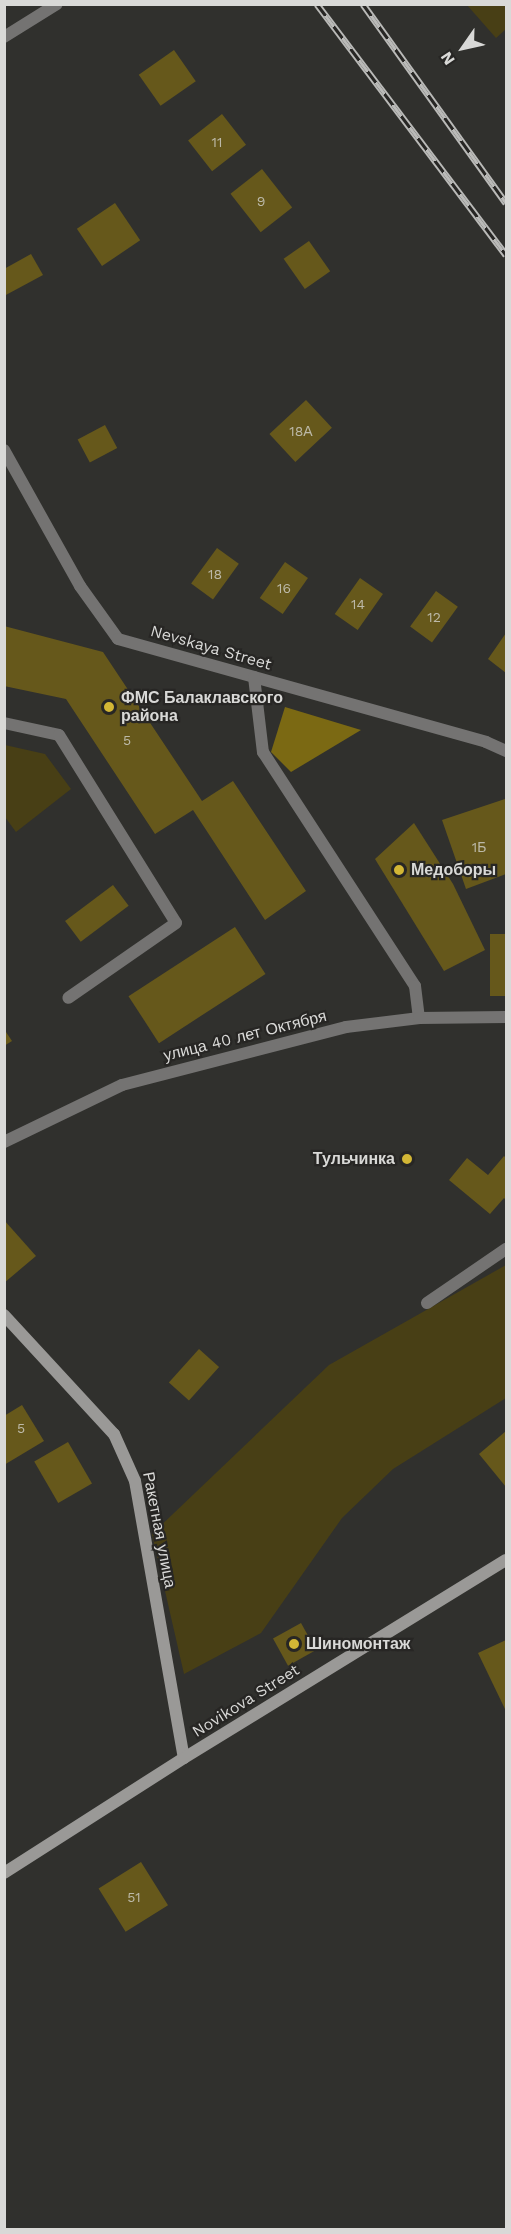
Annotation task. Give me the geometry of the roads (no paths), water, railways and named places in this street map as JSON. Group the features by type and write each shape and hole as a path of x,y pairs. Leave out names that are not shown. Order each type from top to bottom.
{"main road":[{"name":"Ракетная улица","path":"4,1315 114,1434 135,1481 184,1758"},
{"name":"Novikova Street","path":"4,1873 184,1758 507,1560"}],"street":[{"path":"4,38 57,4"},
{"name":"Nevskaya Street","path":"4,450 80,586 117,639 486,742 507,750"},
{"path":"254,677 263,752 415,987 418,1018"},
{"path":"4,723 59,735 176,922 68,998"},
{"name":"улица 40 лет Октября","path":"4,1142 122,1085 346,1027 418,1018 507,1017"},
{"path":"427,1303 507,1249"}],"railway":[{"path":"317,4 506,255"},
{"path":"363,4 506,203"}],"place":[{"name":"ФМС Балаклавского района","path":"109,707"},
{"name":"Медоборы","path":"399,870"},
{"name":"Тульчинка","path":"407,1159"},
{"name":"Шиномонтаж","path":"294,1644"}]}
